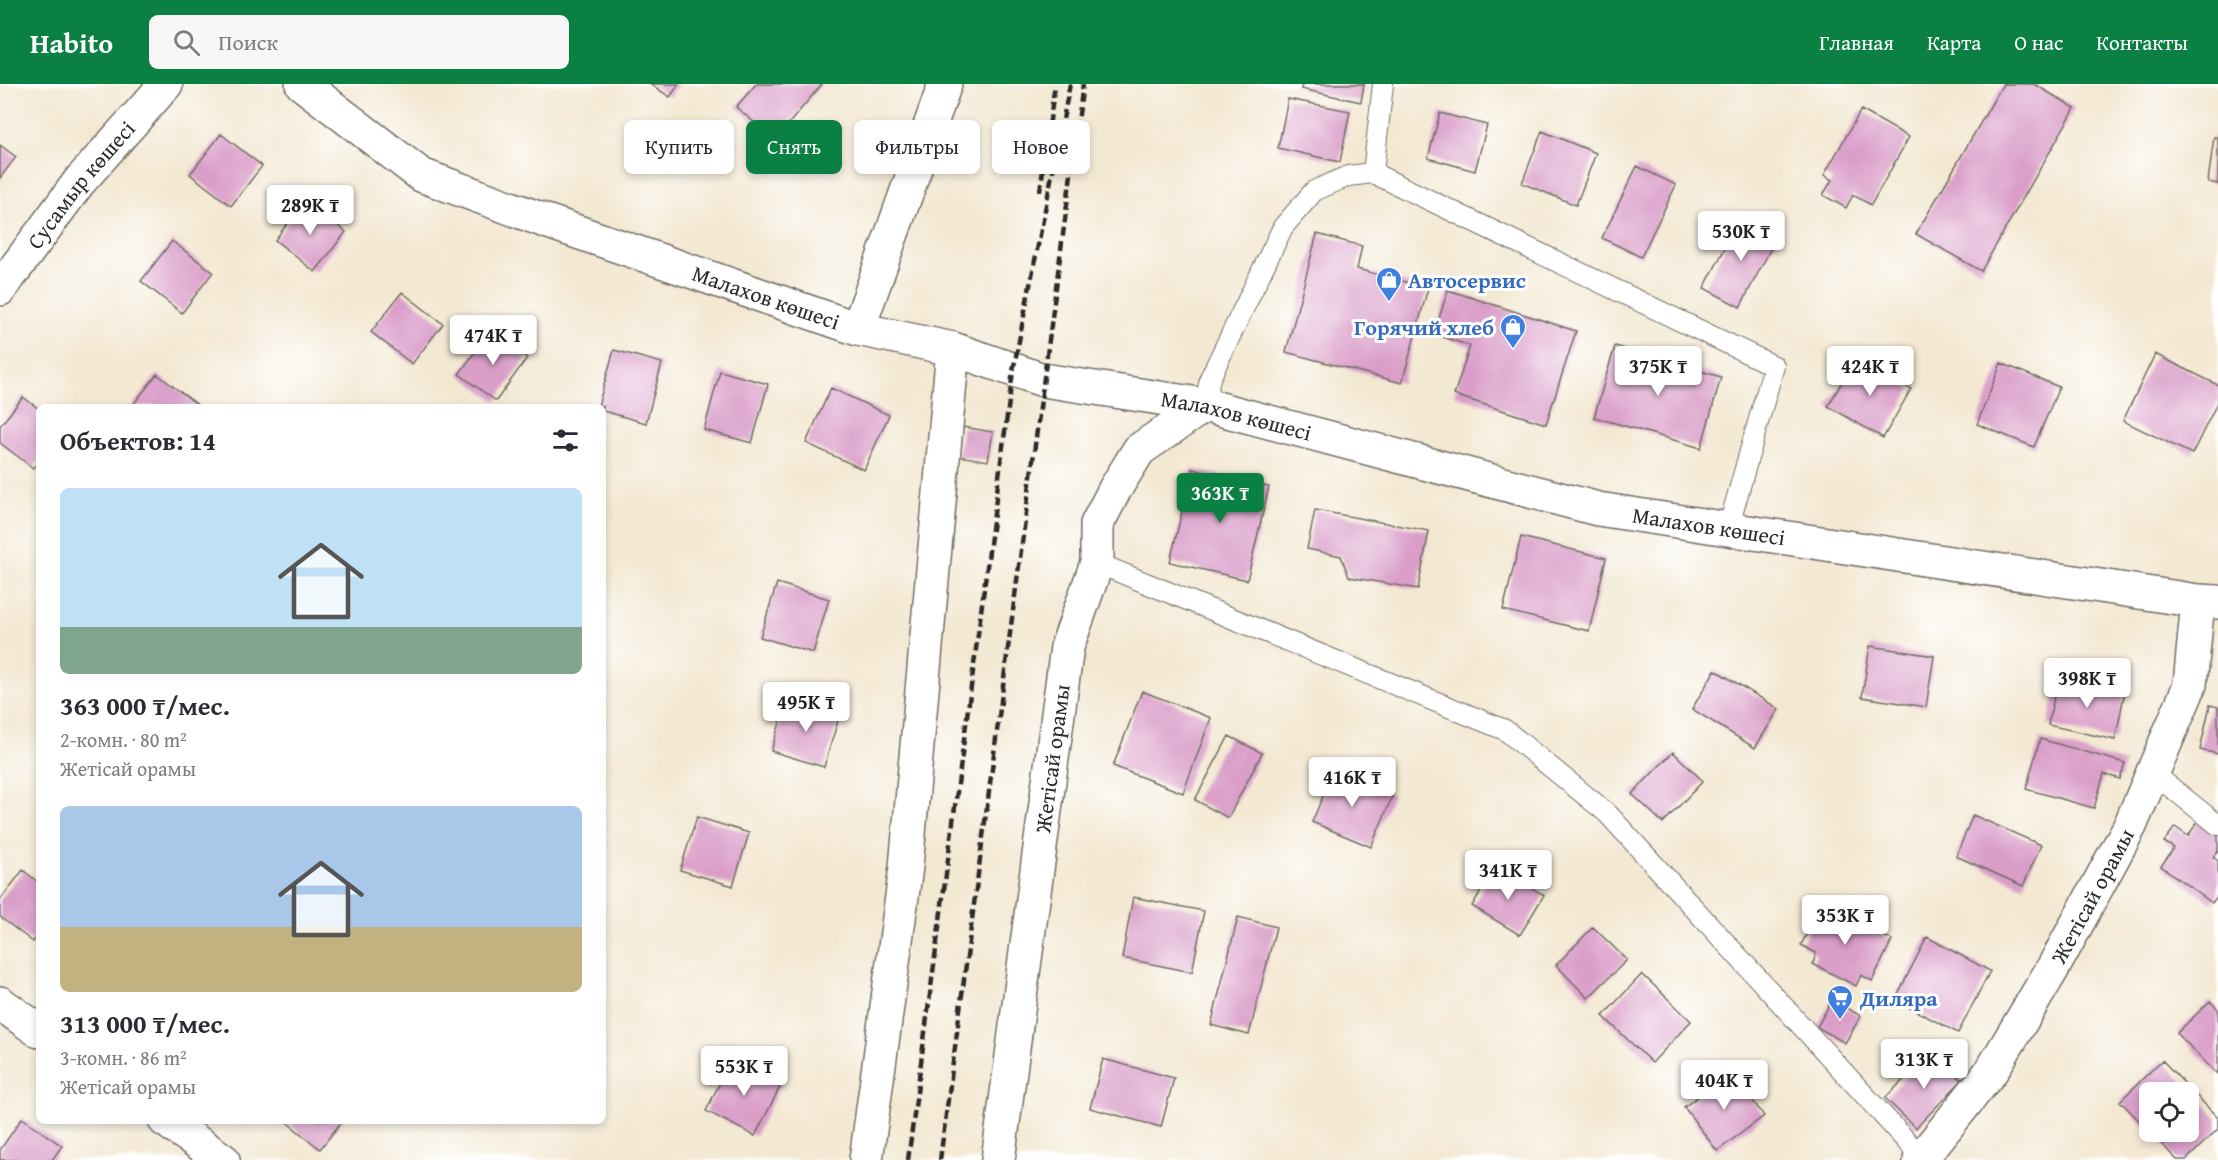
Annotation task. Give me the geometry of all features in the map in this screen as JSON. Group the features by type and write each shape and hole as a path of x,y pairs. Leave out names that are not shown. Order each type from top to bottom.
{"street":[{"name":"Сусамыр көшесі","path":"0,289 80,182 166,84"},
{"name":"Малахов көшесі","path":"302,84 421,175 543,220 858,329 953,350 1043,380 1205,405 1598,509 2208,602"},
{"path":"858,329 945,84"},
{"path":"866,1160 906,867 953,350"},
{"name":"Жетісай орамы","path":"998,1160 1067,647 1097,563 1097,524 1139,450 1205,405"},
{"name":"Жетісай орамы","path":"1921,1159 1998,1060 2053,968 2130,826 2190,685 2208,602"},
{"path":"0,1003 36,1029"},
{"path":"171,1124 223,1160"}],"lane":[{"path":"1373,173 1383,84"},
{"path":"1205,405 1210,378 1283,227 1314,191 1348,176 1373,173 1774,366 1728,529"},
{"path":"1097,563 1504,730 1607,813 1921,1159"},
{"path":"2153,773 2218,825"}],"building":[{"path":"650,84 679,84 670,97"},
{"path":"756,84 822,84 792,120 751,120 736,107"},
{"path":"1302,84 1364,84 1361,102 1301,89"},
{"path":"2003,84 2034,84 2075,108 1981,271 1916,234"},
{"path":"1288,99 1350,111 1340,162 1278,148"},
{"path":"1861,110 1909,137 1871,205 1853,195 1846,208 1823,195 1832,180 1824,175"},
{"path":"1440,113 1487,125 1475,171 1428,158"},
{"path":"1542,131 1596,153 1576,205 1522,183"},
{"path":"221,134 262,166 231,206 190,174"},
{"path":"2214,137 2218,137 2218,184 2208,182"},
{"path":"0,145 16,157 0,178"},
{"path":"1637,166 1676,185 1641,257 1602,238"},
{"path":"305,200 346,232 315,272 275,240"},
{"path":"1742,216 1778,235 1740,307 1704,288"},
{"path":"1317,234 1362,246 1357,269 1428,288 1402,383 1286,352"},
{"path":"172,241 213,272 182,313 141,281"},
{"path":"1448,290 1576,331 1546,424 1454,395 1470,346 1434,334"},
{"path":"402,292 443,324 412,364 371,332"},
{"path":"490,331 527,358 496,401 459,374"},
{"path":"1615,346 1721,377 1701,448 1594,417"},
{"path":"614,350 662,363 646,423 606,412 606,404 599,404"},
{"path":"2155,354 2218,385 2218,401 2192,454 2123,421"},
{"path":"1857,356 1911,389 1883,438 1828,406"},
{"path":"2001,363 2059,387 2034,447 1977,424"},
{"path":"720,371 768,384 752,443 704,430"},
{"path":"157,374 196,404 134,404"},
{"path":"831,388 889,415 864,470 806,443"},
{"path":"23,397 36,407 36,464 33,468 0,443 0,426"},
{"path":"963,427 993,432 988,461 958,456"},
{"path":"1192,469 1269,487 1247,580 1170,562"},
{"path":"1315,510 1429,531 1418,589 1349,577 1341,556 1307,549"},
{"path":"1521,537 1606,558 1589,631 1503,610"},
{"path":"777,583 829,599 813,653 760,637"},
{"path":"1870,646 1934,656 1926,707 1862,697"},
{"path":"1715,670 1779,709 1755,748 1692,709"},
{"path":"2058,678 2125,691 2115,740 2048,725"},
{"path":"1142,691 1211,718 1183,793 1113,766"},
{"path":"788,698 840,714 824,767 771,751"},
{"path":"2210,705 2218,707 2218,754 2200,750"},
{"path":"1229,736 1262,753 1228,818 1195,800"},
{"path":"2040,739 2125,763 2120,779 2104,774 2094,808 2026,789"},
{"path":"1673,752 1703,781 1663,823 1632,794"},
{"path":"1334,770 1393,795 1371,847 1312,822"},
{"path":"1973,815 2041,845 2023,886 1956,856"},
{"path":"697,817 749,833 733,886 680,870"},
{"path":"2199,820 2218,834 2218,851 2213,857 2218,861 2218,895 2212,903 2161,866 2174,848 2164,842 2175,827 2188,836"},
{"path":"1495,867 1544,895 1520,935 1472,906"},
{"path":"23,870 36,881 36,938 33,942 0,917 0,900"},
{"path":"1133,897 1204,911 1192,972 1122,958"},
{"path":"1822,904 1892,940 1872,981 1861,975 1856,986 1813,964 1816,953 1801,945"},
{"path":"1238,917 1276,927 1249,1035 1211,1025"},
{"path":"1593,927 1627,960 1588,998 1556,965"},
{"path":"1927,937 1990,971 1958,1033 1895,1000"},
{"path":"1642,974 1691,1021 1652,1063 1603,1016"},
{"path":"1832,1000 1861,1016 1845,1043 1817,1027"},
{"path":"2210,1001 2218,1009 2218,1075 2177,1033"},
{"path":"1932,1052 1962,1080 1916,1128 1885,1098"},
{"path":"732,1058 782,1083 755,1136 706,1111"},
{"path":"1103,1059 1174,1078 1161,1127 1090,1108"},
{"path":"2162,1060 2183,1082 2139,1082"},
{"path":"1732,1072 1764,1116 1717,1151 1684,1107"},
{"path":"2139,1082 2139,1121 2120,1101"},
{"path":"2199,1098 2218,1118 2218,1129 2186,1160 2177,1160 2160,1142 2199,1142"},
{"path":"22,1118 62,1146 52,1160 0,1160 0,1150"},
{"path":"289,1124 340,1124 320,1149"}],"railway":[{"path":"1040,191 1055,84"},
{"path":"908,1160 1013,371 1070,84"},
{"path":"940,1160 1083,84"}],"place":[{"name":"Автосервис","path":"1389,303"},
{"name":"Горячий хлеб","path":"1513,350"},
{"name":"Диляра","path":"1840,1021"}]}
